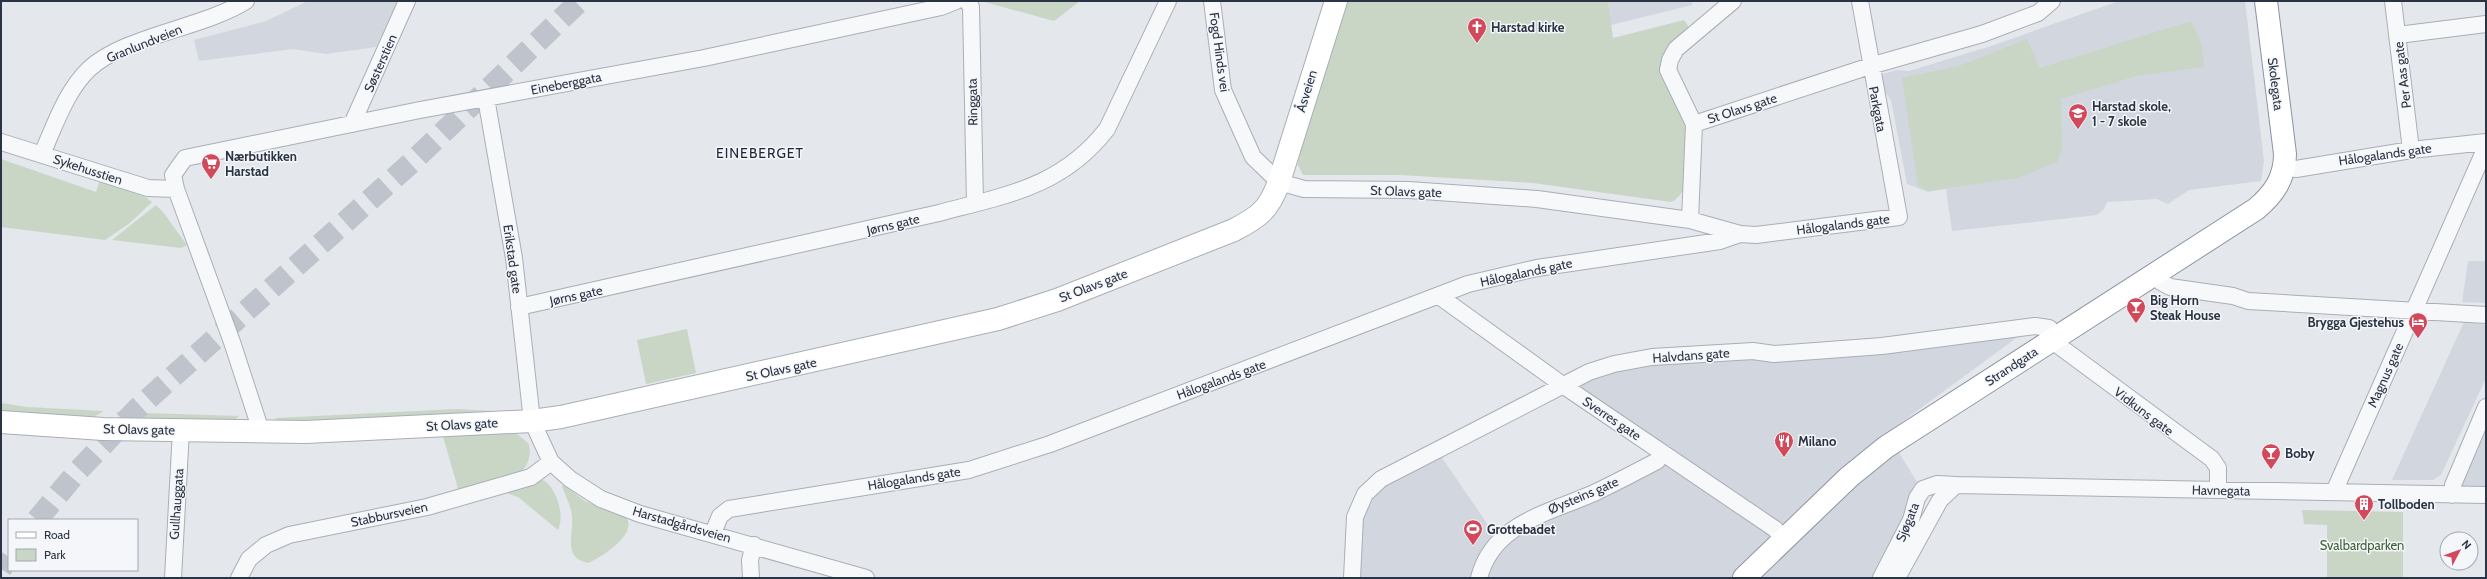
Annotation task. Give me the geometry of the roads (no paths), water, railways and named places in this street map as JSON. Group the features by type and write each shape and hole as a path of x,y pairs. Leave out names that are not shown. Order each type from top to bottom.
{"main road":[{"name":"Åsveien","path":"1279,182 1336,1"},
{"name":"Skolegata","path":"2266,1 2284,143 2285,168"},
{"name":"Strandgata","path":"1744,578 1849,477 1886,446 2256,209 2272,194 2282,178 2285,168"},
{"name":"St Olavs gate","path":"1,422 103,429 306,432 532,421 561,417 998,320 1035,308 1252,221 1268,206 1279,182"}],"street":[{"name":"Granlundveien","path":"42,154 71,93 83,76 97,63 138,43 246,1"},
{"name":"Søsterstien","path":"352,124 407,1"},
{"name":"Eineberggata","path":"176,189 173,175 178,165 185,158 196,154 704,58 941,7 956,1"},
{"name":"Ringgata","path":"967,1 971,7 975,204"},
{"name":"Jørns gate","path":"520,307 845,236 975,204 1032,186 1060,174 1094,145 1106,129 1168,1"},
{"name":"Fogd Hinds vei","path":"1212,1 1223,90 1253,157 1279,182"},
{"path":"1694,124 1668,70 1670,60 1676,49 1733,1"},
{"name":"Parkgata","path":"1860,1 1870,66 1899,217"},
{"name":"St Olavs gate","path":"1279,182 1292,187 1304,189 1409,190 1485,194 1611,208 1690,220 1694,124 1870,66 1982,34 2038,13 2052,1"},
{"name":"Per Aas gate","path":"2394,1 2411,150"},
{"path":"2398,35 2486,24"},
{"name":"Erikstad gate","path":"486,98 514,258 532,421"},
{"name":"Sykehusstien","path":"1,142 148,188 176,189"},
{"name":"Hålogalands gate","path":"2285,168 2296,169 2411,150 2486,142"},
{"name":"Magnus gate","path":"2334,492 2486,147"},
{"path":"176,189 232,342 261,431"},
{"name":"Hålogalands gate","path":"1690,220 1740,234 1756,235 1899,217"},
{"name":"Hålogalands gate","path":"713,533 720,516 729,509 969,470 1050,444 1468,284 1537,268 1720,241 1740,234"},
{"path":"2155,273 2161,282 2170,287 2233,296 2248,300 2486,315"},
{"name":"Sverres gate","path":"1439,296 1564,386 1775,529 1784,540"},
{"name":"Halvdans gate","path":"1352,578 1355,517 1365,494 1381,480 1589,372 1614,364 1652,357 1753,352 1774,354 1882,346 2035,326 2049,328 2055,338"},
{"name":"Vidkuns gate","path":"2055,338 2212,460 2218,468 2218,490"},
{"path":"2452,495 2452,485 2486,407"},
{"name":"Harstadgårdsveien","path":"532,421 551,462 570,479 600,499 640,514 713,533 866,578"},
{"name":"Gullhauggata","path":"173,578 181,430"},
{"name":"Øysteins gate","path":"1479,578 1481,569 1496,544 1513,528 1542,512 1607,486 1657,461 1663,453"},
{"name":"Stabbursveien","path":"239,578 249,559 266,545 289,534 427,507 531,477 551,462"},
{"name":"Sjøgata","path":"1881,578 1911,520 1917,498 1923,489 1936,484 1956,485"},
{"name":"Havnegata","path":"1956,485 2486,495"},
{"name":"Sjøgata","path":"1898,578 1940,500 1956,485"},
{"path":"751,578 750,560 754,545"}],"tunnel":[{"path":"38,519 77,472 138,408 411,163 580,1"},
{"path":"1,569 8,558"}],"place":[{"name":"Harstad kirke","path":"1477,44"},
{"name":"Harstad skole, 1 - 7 skole","path":"2078,130"},
{"name":"Nærbutikken Harstad","path":"211,180"},
{"name":"Big Horn Steak House","path":"2136,324"},
{"name":"Brygga Gjestehus","path":"2418,339"},
{"name":"Milano","path":"1784,458"},
{"name":"Boby","path":"2271,470"},
{"name":"Tollboden","path":"2364,521"},
{"name":"Grottebadet","path":"1473,546"}],"district":[{"name":"EINEBERGET","path":"760,153"}],"park label":[{"name":"Svalbardparken","path":"2362,545"}]}
